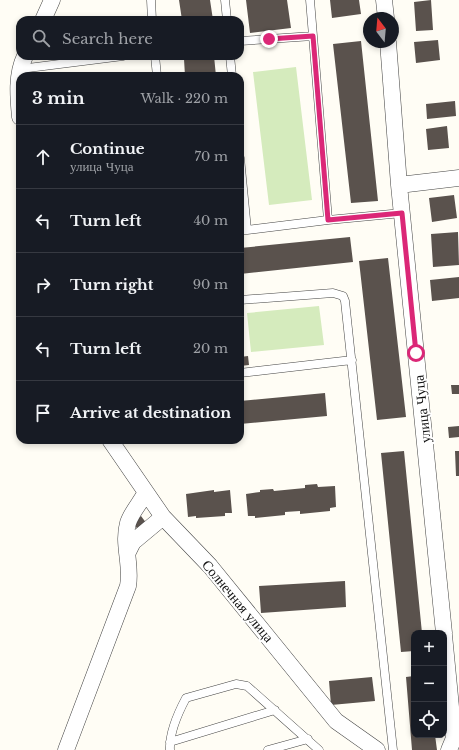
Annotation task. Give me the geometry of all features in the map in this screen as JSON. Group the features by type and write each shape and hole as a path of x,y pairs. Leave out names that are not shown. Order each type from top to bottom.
{"street":[{"path":"45,16 52,0"},
{"path":"384,0 385,12"},
{"name":"улица Чуца","path":"388,48 399,185 444,630"},
{"path":"399,185 459,178"},
{"name":"Солнечная улица","path":"113,444 145,494 163,517 210,566 336,721 377,750"},
{"path":"66,750 128,586 130,577 126,535 128,522 145,494"},
{"path":"128,552 133,542 163,517"},
{"name":"улица Чуца","path":"447,666 454,742"}],"lane":[{"path":"151,0 152,16"},
{"path":"224,0 226,16"},
{"path":"310,0 328,220"},
{"path":"244,41 313,36"},
{"path":"22,63 65,60"},
{"path":"156,60 157,72"},
{"path":"230,60 232,72"},
{"path":"244,230 402,213"},
{"path":"244,300 334,293 339,294 345,301 393,750"},
{"path":"244,373 352,360"},
{"path":"170,746 181,707 186,698 236,684 247,686 319,750"},
{"path":"170,746 275,710"},
{"path":"268,750 308,739"}],"green space":[{"path":"296,67 312,200 269,205 253,72"},
{"path":"319,306 324,345 251,352 247,313"}],"building":[{"path":"179,0 210,0 212,16 181,16"},
{"path":"246,0 287,0 291,28 250,33"},
{"path":"330,0 359,0 361,14 332,18"},
{"path":"431,0 433,30 416,31 414,2"},
{"path":"438,40 440,60 416,63 414,42"},
{"path":"361,41 378,201 351,203 333,44"},
{"path":"184,60 214,60 216,72 185,72"},
{"path":"455,101 456,116 427,119 426,104"},
{"path":"447,126 449,148 428,150 426,129"},
{"path":"454,195 457,218 432,222 429,198"},
{"path":"458,232 459,265 433,267 431,234"},
{"path":"350,237 353,262 244,274 244,248"},
{"path":"388,258 406,417 377,420 359,261"},
{"path":"459,277 459,298 432,301 430,280"},
{"path":"244,356 248,356 249,365 244,366"},
{"path":"451,385 459,385 459,394 452,394"},
{"path":"325,393 327,416 244,424 244,401"},
{"path":"459,426 459,437 449,438 448,427"},
{"path":"404,451 422,630 411,630 411,651 401,652 381,453"},
{"path":"455,451 459,451 459,476 456,476"},
{"path":"317,484 318,487 335,486 336,507 330,508 330,511 300,514 300,511 285,512 285,515 255,518 255,516 248,516 246,494 260,492 260,490 273,489 274,491 305,488 305,485"},
{"path":"214,490 214,492 230,490 232,513 225,513 225,516 196,518 196,516 188,517 186,494"},
{"path":"141,516 147,524 139,531 133,523"},
{"path":"345,581 346,607 261,613 259,586"},
{"path":"411,676 411,738 406,677"},
{"path":"372,677 375,701 331,705 329,681"},
{"path":"411,738 435,738 437,750 412,750"}],"route":[{"path":"269,39 313,36 328,220 402,213 416,353"}]}
